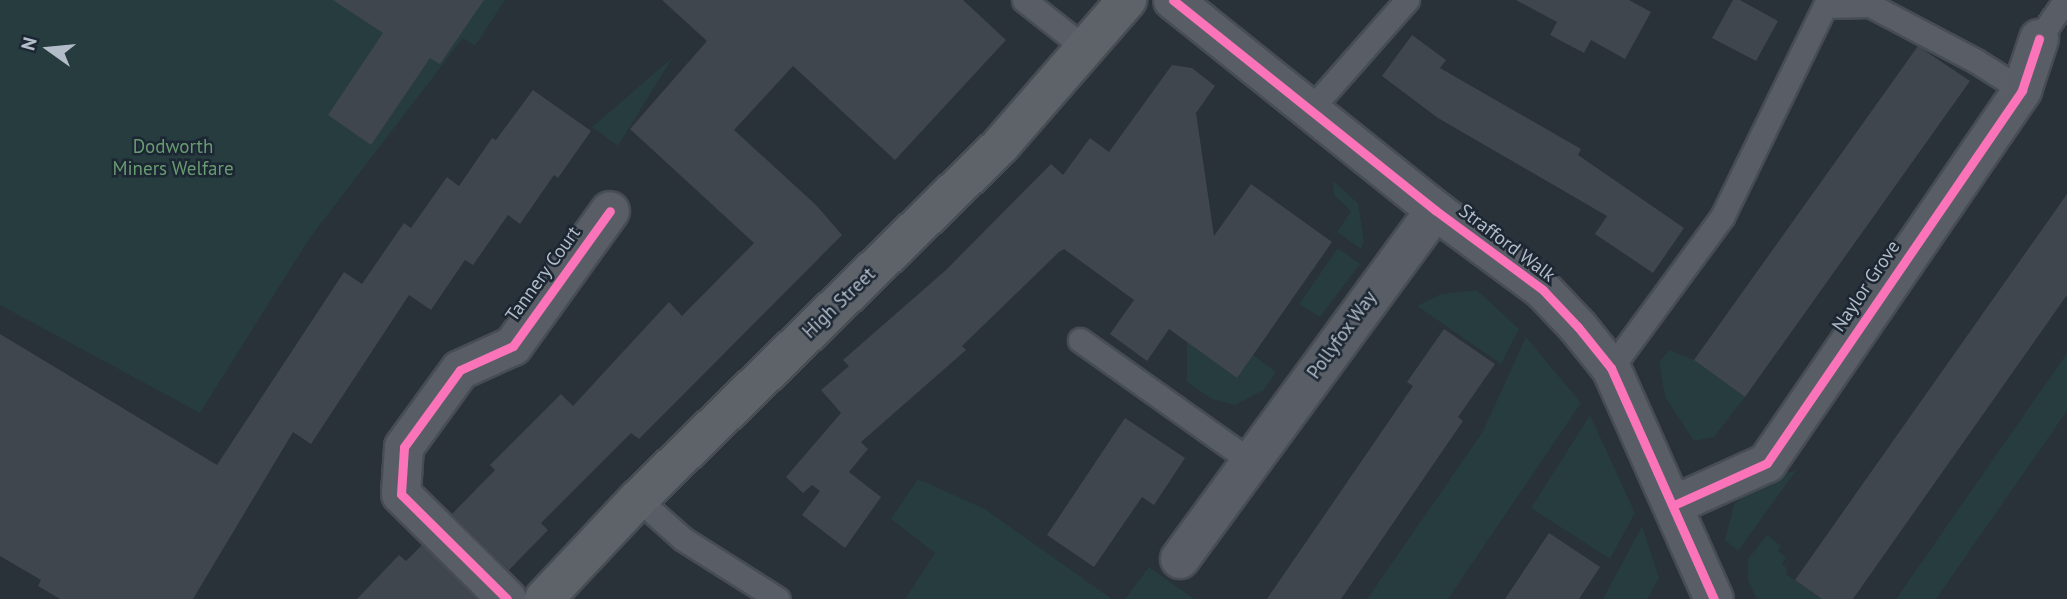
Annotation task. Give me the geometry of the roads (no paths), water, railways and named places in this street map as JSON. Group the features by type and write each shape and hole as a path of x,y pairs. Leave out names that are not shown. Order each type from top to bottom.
{"main road":[{"name":"High Street","path":"544,599 638,499 1000,146 1127,0"}],"street":[{"name":"Strafford Walk","path":"1172,0 1435,210 1543,290 1611,369 1714,599"},
{"name":"Naylor Grove","path":"1674,505 1767,463 2022,90 2039,39"},
{"name":"Pollyfox Way","path":"1180,559 1435,210"},
{"name":"Tannery Court","path":"507,599 401,494 404,447 460,370 513,346 610,211"}],"lane":[{"path":"1024,0 1086,49"},
{"path":"1310,110 1408,0"},
{"path":"2039,39 2064,2"},
{"path":"1611,369 1722,217 1826,3 1870,5 1976,61 2022,90"},
{"path":"1080,340 1250,461"},
{"path":"638,499 683,539 778,599"}],"park label":[{"name":"Dodworth Miners Welfare","path":"173,158"}]}
